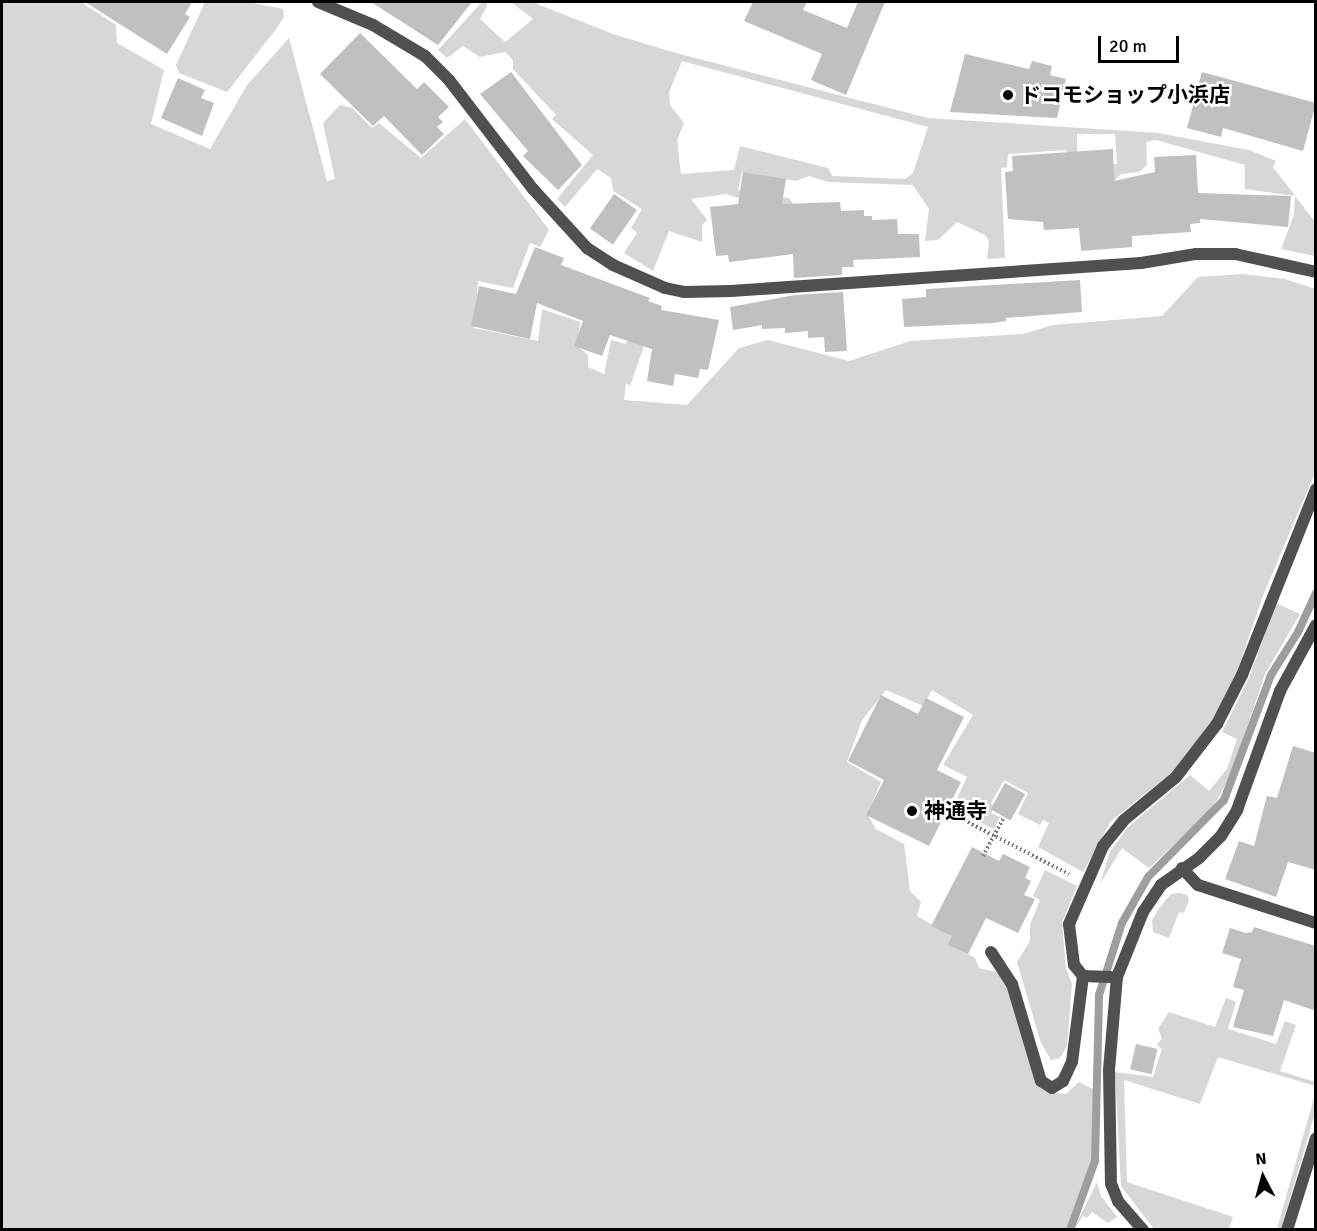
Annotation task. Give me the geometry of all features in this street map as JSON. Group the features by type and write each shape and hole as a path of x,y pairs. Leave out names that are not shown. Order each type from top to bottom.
{"street":[{"path":"318,2 373,25 425,56 449,80 533,189 587,248 665,288 684,292 731,291 1141,263 1196,254 1235,254 1316,272"},
{"path":"1113,977 1087,974 1074,965 1069,924 1111,832 1176,777 1217,724 1242,675 1316,489"},
{"path":"1143,1230 1118,1201 1111,1184 1109,1070 1113,977 1143,912 1161,885 1199,858 1221,836 1237,810 1280,691 1316,625"},
{"path":"1182,868 1198,885 1316,923"},
{"path":"991,952 1012,984 1041,1081 1052,1088 1063,1081 1072,1062 1087,974"},
{"path":"1287,1230 1316,1138"}],"path":[{"path":"956,816 1089,883"},
{"path":"983,856 1003,819"}],"shaded area":[{"path":"2,2 81,2 116,25 117,43 164,70 151,124 210,149 247,85 289,38 327,181 335,179 323,123 340,105 352,108 372,128 379,123 421,158 465,119 549,230 540,247 530,243 513,288 478,281 474,328 538,341 542,309 580,322 577,346 588,355 588,367 604,374 611,340 625,344 629,339 648,335 630,386 626,383 624,400 687,405 739,348 768,340 849,361 910,341 1023,334 1053,325 1162,316 1198,277 1242,274 1285,279 1315,289 1315,473 1264,593 1236,674 1212,721 1174,771 1111,821 1083,872 1038,847 1049,823 1043,820 1040,825 1018,814 1028,793 1004,780 991,803 995,806 991,813 1000,817 994,829 961,813 964,806 955,803 967,777 943,765 973,715 932,690 923,706 886,690 862,720 847,762 881,782 867,814 876,829 904,844 910,891 921,902 917,916 952,936 950,945 975,958 979,968 996,972 1007,981 1048,1092 1066,1094 1079,1082 1097,1091 1097,1158 1070,1229 2,1229"},
{"path":"205,2 248,2 283,9 284,17 276,29 227,92 179,73 176,65"},
{"path":"482,2 487,2 487,6 480,19 505,42 533,19 511,2 532,2 613,34 676,53 928,118 1158,133 1249,150 1276,161 1273,167 1315,222 1315,256 1281,249 1294,215 1295,196 1245,189 1245,165 1156,140 1146,142 1147,165 1139,172 1121,174 1108,187 1091,165 1117,164 1115,134 1077,134 1078,187 1069,188 1066,150 1008,154 1007,167 1001,168 1005,258 987,259 989,241 985,235 957,222 938,240 925,241 929,209 913,185 828,182 809,176 796,181 742,172 738,190 789,198 793,203 790,209 741,213 739,198 726,194 691,199 707,220 702,225 702,242 669,231 653,271 624,253 637,233 631,228 642,209 613,191 611,178 597,169 565,207 557,199 593,155 552,119 556,115 513,69 513,60 505,52 480,57 463,46 447,58 438,50","holes":["682,61 928,127 913,173 905,179 832,176 828,168 740,146 734,170 681,174 677,140 684,123 670,105 669,92"]},
{"path":"1276,603 1300,614 1265,674 1232,772 1220,795 1208,813 1149,868 1122,848 1100,884 1110,852 1128,827 1190,775 1209,791 1227,769 1237,739 1222,732 1249,678"},
{"path":"1045,870 1077,886 1062,922 1066,968 1072,984 1067,1046 1060,1058 1051,1060 1041,1043 1017,962 1030,941 1030,925 1040,900 1033,896"},
{"path":"1171,894 1187,895 1189,900 1184,913 1179,912 1169,938 1153,932 1152,920 1160,907"},
{"path":"1226,998 1236,1002 1228,1029 1276,1044 1285,1021 1296,1025 1280,1071 1315,1082 1315,1086 1218,1057 1200,1104 1124,1080 1127,1182 1233,1217 1229,1229 1154,1229 1121,1186 1115,1072 1153,1077 1162,1049 1157,1045 1162,1038 1158,1029 1169,1012 1215,1027"},
{"path":"1315,1094 1315,1113 1281,1229 1277,1229"},
{"path":"1097,1182 1101,1196 1117,1217 1108,1223 1092,1212 1087,1218 1083,1216 1074,1229"}],"building":[{"path":"85,2 192,2 185,14 190,17 167,54"},
{"path":"371,2 472,2 438,45"},
{"path":"753,2 807,2 803,10 847,28 858,2 885,2 846,95 811,80 822,54 744,21"},
{"path":"360,33 417,89 424,82 449,107 438,117 443,122 437,127 444,134 422,155 384,116 373,126 320,74"},
{"name":"ドコモショップ小浜店","path":"965,54 1029,69 1032,61 1052,66 1050,75 1066,79 1057,118 950,112"},
{"path":"511,72 582,165 558,190 523,156 528,151 480,94"},
{"path":"1202,72 1316,103 1303,151 1223,128 1221,137 1187,128"},
{"path":"178,78 205,90 201,98 214,103 202,136 161,118"},
{"path":"1113,149 1114,181 1155,172 1154,157 1196,155 1198,193 1291,196 1288,227 1200,219 1200,223 1190,224 1191,232 1132,236 1132,247 1081,251 1079,228 1044,230 1043,222 1008,219 1005,172 1013,171 1012,156"},
{"path":"743,172 786,179 782,204 840,202 841,211 864,210 864,216 872,216 872,220 897,219 898,234 919,234 920,257 853,260 854,267 842,267 842,275 794,278 793,254 729,262 728,255 716,256 710,207 738,204"},
{"path":"614,194 637,210 613,244 590,228"},
{"path":"535,247 564,258 561,265 650,298 648,301 662,306 661,310 719,320 708,370 700,369 698,378 675,374 673,386 647,381 652,349 610,335 602,356 574,346 583,321 537,303 530,339 471,326 479,286 516,294"},
{"path":"1080,280 1082,312 1006,318 1006,321 993,323 904,327 902,299 926,297 926,289"},
{"path":"843,292 847,351 825,352 824,337 808,338 808,331 785,333 785,328 762,329 762,325 733,330 730,307 795,295"},
{"name":"神通寺","path":"881,695 918,714 926,698 964,717 937,770 961,782 929,846 866,815 884,780 848,761"},
{"path":"1293,746 1316,753 1316,870 1288,862 1276,897 1225,879 1239,841 1254,846 1267,796 1277,798"},
{"path":"1005,783 1025,794 1011,820 990,809"},
{"path":"972,847 999,861 1003,854 1030,867 1025,878 1031,881 1024,895 1035,899 1018,933 986,918 968,954 948,945 952,936 931,926"},
{"path":"1254,927 1316,946 1316,1011 1284,1000 1273,1036 1233,1027 1244,990 1233,987 1241,959 1222,953 1230,928 1246,933 1252,932"},
{"path":"1136,1044 1157,1049 1152,1074 1130,1069"}],"waterway":[{"path":"1070,1230 1095,1161 1099,995 1122,923 1148,877 1224,800 1271,675 1298,632 1316,593"}],"place":[{"name":"ドコモショップ小浜店","path":"1008,95"},
{"name":"神通寺","path":"912,811"}]}
